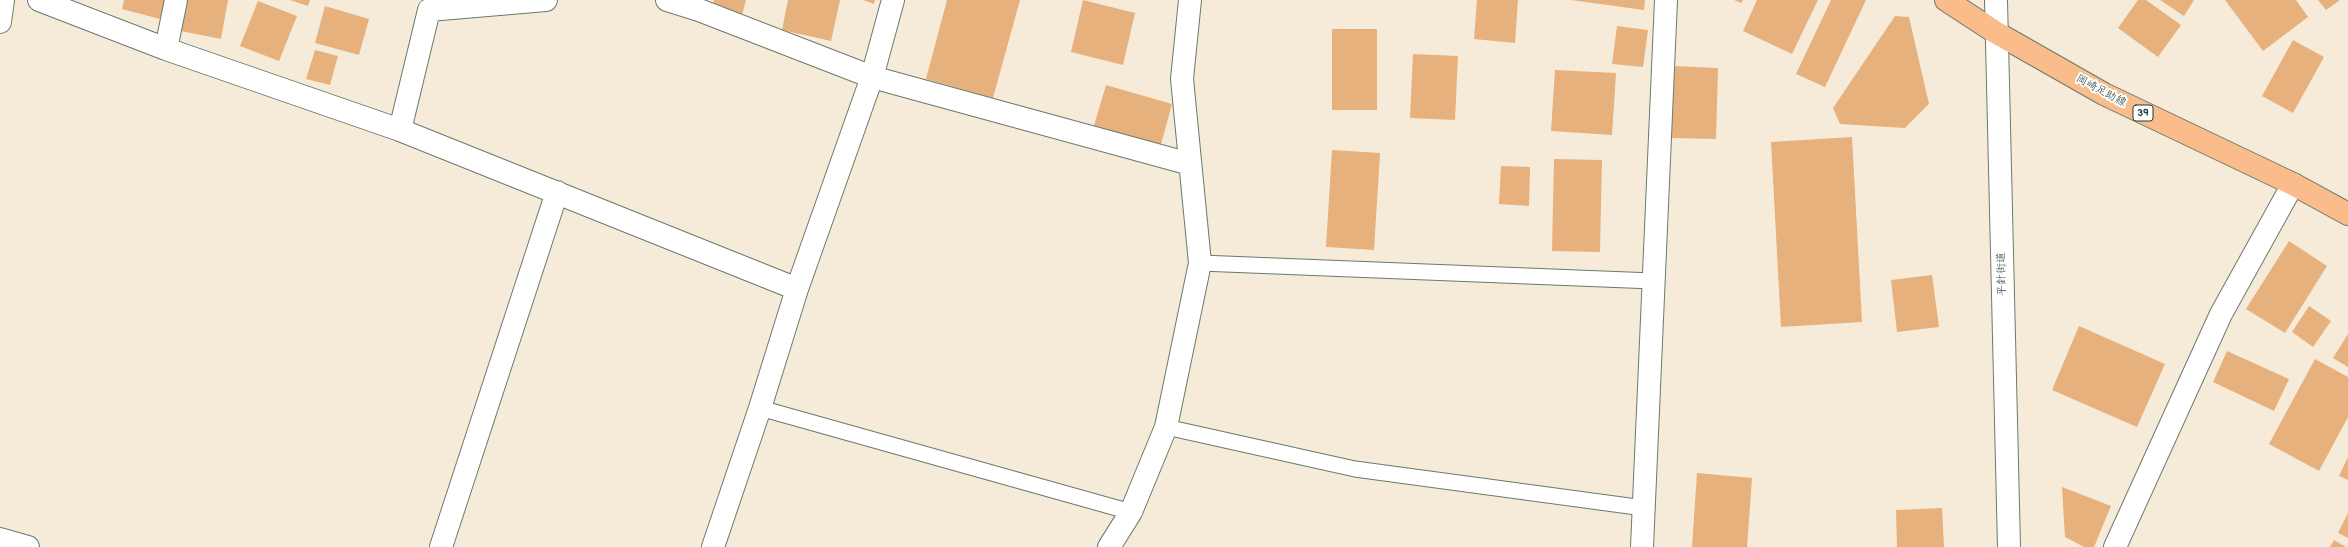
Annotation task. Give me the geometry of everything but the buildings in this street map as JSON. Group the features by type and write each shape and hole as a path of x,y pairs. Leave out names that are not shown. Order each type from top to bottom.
{"main road":[{"name":"岡崎足助線","path":"1946,0 1996,32 2104,94 2293,184 2348,214"}],"street":[{"path":"0,22 3,0"},
{"path":"39,0 166,49 400,130 797,289"},
{"path":"166,49 176,0"},
{"path":"400,130 429,10 546,0"},
{"path":"667,0 700,5 872,77 1190,164"},
{"path":"713,547 760,408 797,289 872,77 893,0"},
{"path":"1109,547 1131,512 1166,427 1200,263 1182,79 1190,0"},
{"path":"1642,547 1666,0"},
{"name":"平針街道","path":"1996,0 2009,547"},
{"path":"2114,547 2221,314 2293,184"},
{"path":"441,547 557,192"},
{"path":"0,538 28,547"}],"lane":[{"path":"1200,263 1653,281"},
{"path":"760,408 1131,512"},
{"path":"1166,427 1355,469 1644,508"}]}
